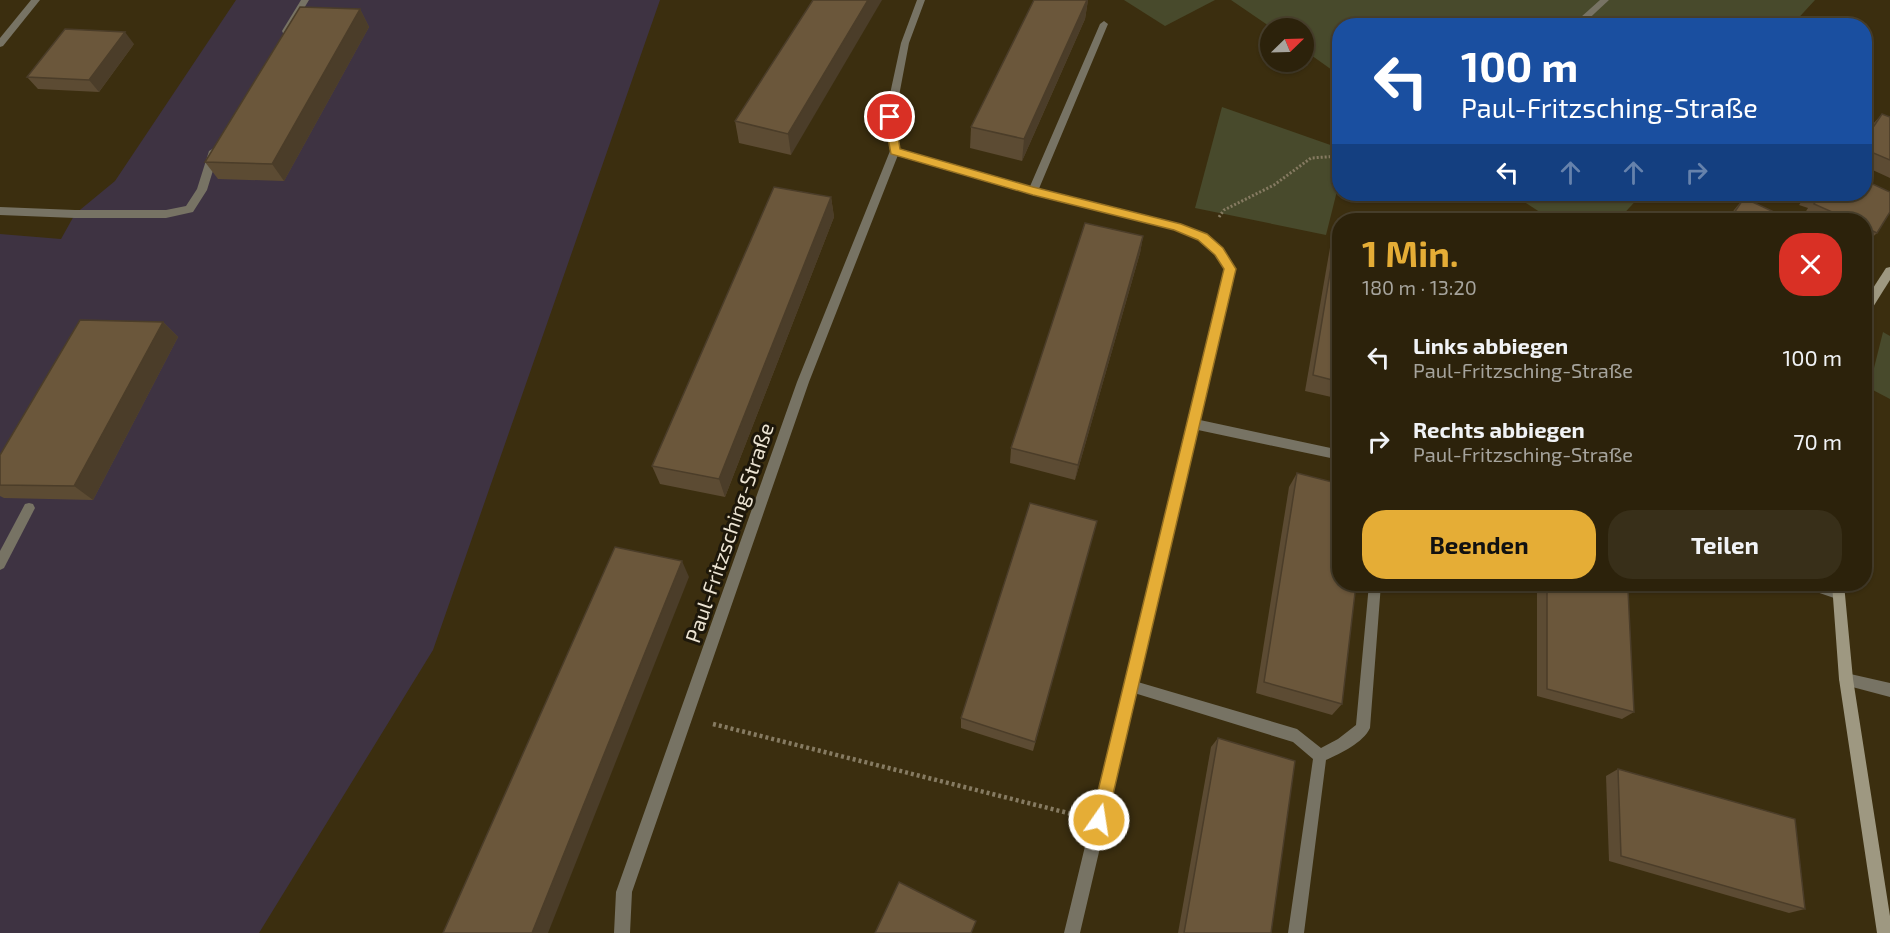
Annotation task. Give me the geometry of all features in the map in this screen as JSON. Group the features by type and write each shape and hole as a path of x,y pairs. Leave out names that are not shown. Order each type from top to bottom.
{"street":[{"path":"0,44 36,0"},
{"path":"280,40 304,0"},
{"path":"921,0 905,43 890,117 895,151 1033,191 1177,227 1203,237 1219,251 1230,269 1072,933"},
{"path":"1584,18 1605,0"},
{"path":"1033,191 1104,24"},
{"path":"0,211 166,214 189,209 202,190 211,155 222,137"},
{"name":"Paul-Fritzsching-Straße","path":"622,933 624,892 803,382 895,151"},
{"path":"1872,299 1890,271"},
{"path":"1194,424 1332,453"},
{"path":"0,564 29,508"},
{"path":"1320,756 1343,744 1363,728 1374,591"},
{"path":"1838,591 1846,679 1885,933"},
{"path":"1846,679 1890,690"},
{"path":"1131,686 1296,736 1320,756"},
{"path":"1296,933 1320,756"}],"path":[{"path":"1203,237 1214,230 1224,210 1274,185 1302,163 1317,156 1332,156"},
{"path":"686,717 1099,820"}],"shaded area":[{"path":"236,0 660,0 433,650 259,933 0,933 0,234 61,239 75,214 115,181"}],"green space":[{"path":"1124,0 1215,0 1165,26"},
{"path":"1231,0 1815,0 1798,18 1332,18 1332,70 1314,57 1314,18 1260,18 1260,20"},
{"path":"1222,107 1332,146 1332,201 1334,201 1326,235 1195,208"},
{"path":"1523,201 1636,201 1624,213 1541,213"},
{"path":"1883,332 1890,336 1890,399 1872,390 1872,376"}],"building":[{"path":"813,0 868,0 788,134 735,121"},
{"path":"1034,0 1087,0 1024,139 971,127"},
{"path":"300,7 360,9 272,164 205,162"},
{"path":"65,29 125,32 89,80 27,77"},
{"path":"1882,114 1890,117 1890,160 1872,152 1872,125 1874,126"},
{"path":"1872,184 1890,192 1890,212 1877,233 1872,231 1872,213 1834,213 1814,204 1816,201 1872,201"},
{"path":"774,187 831,197 719,479 652,466"},
{"path":"1742,201 1750,201 1776,213 1734,213"},
{"path":"1085,223 1143,236 1078,465 1011,448"},
{"path":"1332,261 1332,380 1313,375"},
{"path":"80,320 163,322 74,486 0,485 0,455"},
{"path":"1297,473 1332,482 1332,591 1355,591 1342,704 1264,682"},
{"path":"1030,503 1097,521 1035,742 961,718"},
{"path":"615,547 682,561 532,933 443,933"},
{"path":"1547,591 1628,591 1634,712 1547,689"},
{"path":"1218,738 1295,761 1271,933 1184,933"},
{"path":"1618,769 1795,819 1805,909 1621,856"},
{"path":"899,882 976,921 971,933 875,933"}],"route":[{"path":"890,117 895,151 1033,191 1177,227 1203,237 1219,251 1230,269 1099,820"}]}
